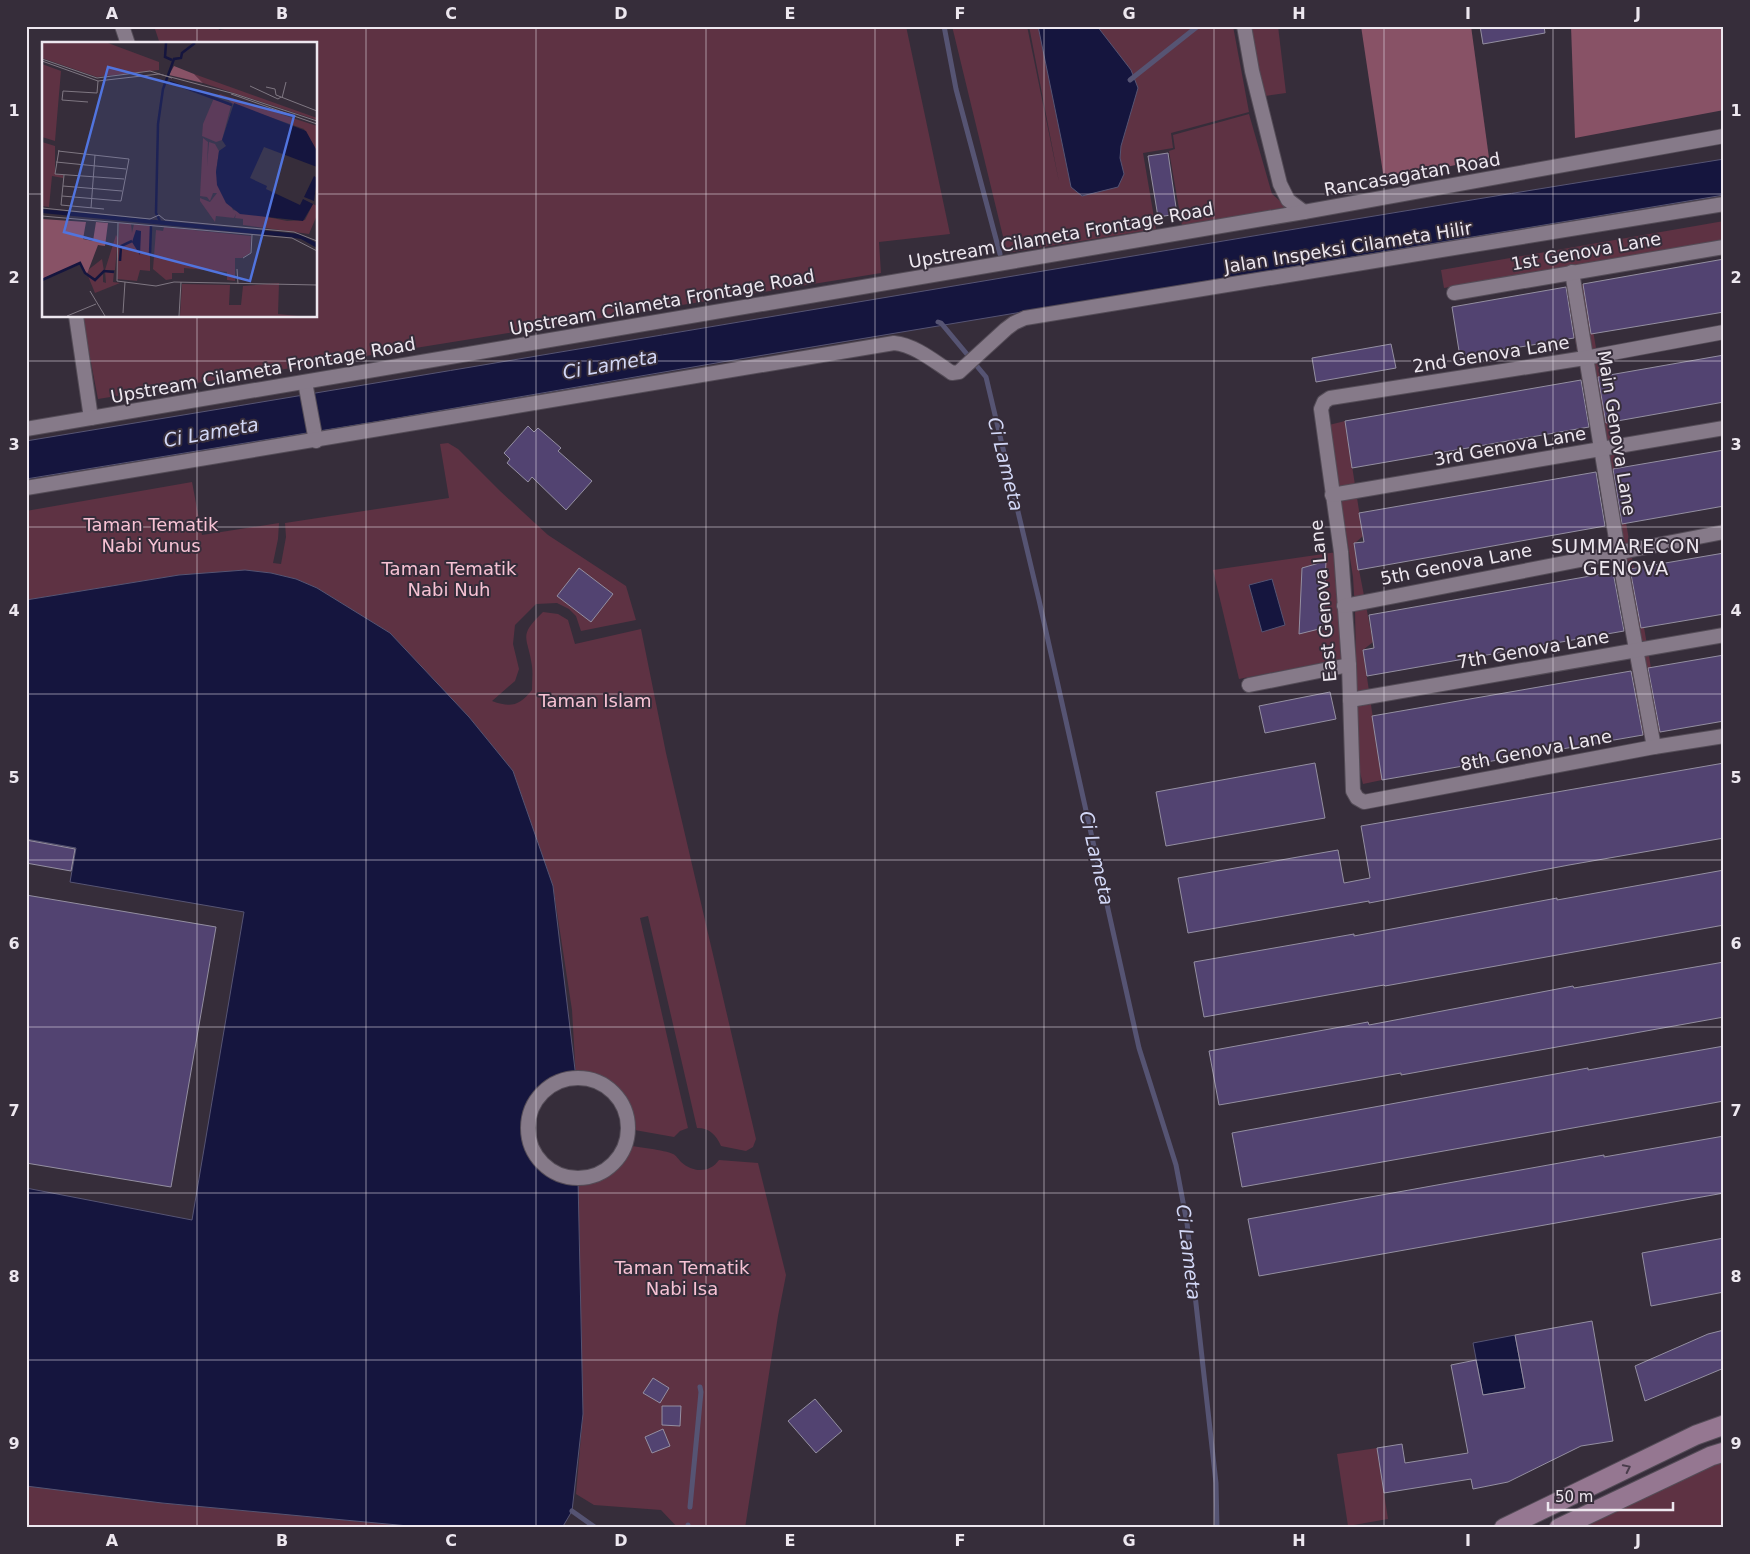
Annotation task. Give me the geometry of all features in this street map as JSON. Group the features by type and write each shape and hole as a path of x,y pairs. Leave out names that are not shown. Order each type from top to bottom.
{"street":[{"path":"122,26 127,42"},
{"name":"Rancasagatan Road","path":"1244,26 1252,71 1280,184 1288,200 1304,212 1724,136"},
{"name":"Jalan Inspeksi Cilameta Hilir","path":"314,436 894,343 911,348 952,373 959,372 1014,323 1025,318 1724,204"},
{"name":"Upstream Cilameta Frontage Road","path":"26,429 306,387 1304,212"},
{"name":"1st Genova Lane","path":"1454,293 1724,246"},
{"name":"Main Genova Lane","path":"1572,272 1618,551 1654,747"},
{"path":"76,318 91,418"},
{"name":"2nd Genova Lane","path":"1324,402 1330,398 1340,396 1586,358 1724,332"},
{"path":"26,488 314,436 306,387"},
{"name":"East Genova Lane","path":"1324,402 1321,409 1341,552 1350,700 1353,790 1357,798"},
{"name":"3rd Genova Lane","path":"1332,495 1724,428"},
{"name":"5th Genova Lane","path":"1344,606 1618,551 1724,532"},
{"name":"7th Genova Lane","path":"1350,700 1724,635"},
{"path":"1249,685 1348,665"},
{"name":"8th Genova Lane","path":"1357,798 1364,802 1654,747 1724,736"},
{"path":"585,1078 601,1083 615,1093 624,1107 629,1123 629,1134 624,1150 610,1168 595,1176 578,1179 562,1176 548,1169 536,1156 528,1132 528,1120 539,1096 551,1086 568,1079 585,1078"},
{"path":"1504,1528 1696,1436 1724,1425"},
{"path":"1559,1528 1711,1456 1724,1452"}],"green space":[{"path":"154,26 218,26 219,30 239,26 906,26 950,234 879,242 881,273 98,399 82,318 318,318 318,42 159,42"},
{"path":"952,26 1027,26 1059,182 1029,26 1233,26 1249,112 1171,133 1173,148 1143,153 1156,229 1007,253"},
{"path":"1251,26 1278,26 1286,93 1265,96 1259,76"},
{"path":"1249,114 1272,194 1287,207 1182,226 1169,151 1175,149 1173,135"},
{"path":"1724,221 1724,241 1444,288 1441,270"},
{"path":"1585,284 1662,732 1643,735 1566,287"},
{"path":"1345,421 1363,536 1354,544 1373,642 1363,650 1382,780 1363,784 1358,765 1353,577 1329,425"},
{"path":"448,443 458,449 548,535 626,586 636,620 581,631 576,616 569,609 557,603 536,604 515,625 513,644 519,669 515,681 492,701 510,705 514,704 523,699 532,690 532,666 526,637 530,627 543,612 558,614 568,620 575,644 641,629 666,753 756,1139 753,1147 746,1151 721,1146 712,1133 706,1129 697,1128 648,916 640,918 688,1128 680,1131 674,1137 629,1129 625,1109 613,1093 596,1082 576,1078 572,1010 553,886 513,771 469,717 390,633 317,588 296,579 271,573 245,570 179,575 26,600 26,511 192,482 202,535 279,523 273,563 281,564 286,537 285,523 449,498 440,444"},
{"path":"1337,552 1341,659 1239,679 1213,570"},
{"name":"Taman Tematik Nabi Isa","path":"626,1145 675,1155 686,1166 696,1170 711,1167 719,1160 758,1163 786,1275 745,1528 678,1528 661,1510 594,1505 576,1494 583,1414 578,1179 607,1169 622,1153"},
{"path":"1377,1448 1388,1519 1348,1526 1337,1454"},
{"path":"1724,1461 1724,1528 1580,1528 1714,1464"},
{"path":"26,1486 162,1503 430,1528 26,1528"}],"shaded area":[{"path":"1361,26 1471,26 1489,158 1384,180"},
{"path":"1571,26 1724,26 1724,110 1575,138"}],"water":[{"path":"1038,26 1097,26 1131,70 1138,88 1121,146 1120,158 1124,174 1118,187 1082,196 1071,187"},
{"path":"1724,159 1724,195 26,479 26,441 1299,228"},
{"path":"245,570 271,573 296,579 317,588 390,633 469,717 513,771 553,886 576,1078 553,1086 543,1093 530,1112 528,1136 537,1157 549,1170 563,1176 578,1179 583,1414 572,1511 562,1528 430,1528 162,1503 26,1486 26,1188 192,1220 244,912 70,882 76,848 26,839 26,600 179,575"},
{"path":"1272,579 1285,625 1262,632 1249,585"},
{"path":"1515,1335 1525,1388 1483,1395 1473,1343"}],"building":[{"path":"1480,26 1544,26 1545,33 1483,44"},
{"path":"1168,153 1177,214 1158,217 1148,156"},
{"path":"1724,259 1724,312 1591,334 1583,284"},
{"path":"1566,287 1574,338 1460,357 1452,307"},
{"path":"1391,344 1396,368 1316,382 1312,358"},
{"path":"1724,355 1724,402 1606,423 1598,377"},
{"path":"1581,380 1589,427 1352,468 1345,421"},
{"path":"528,426 534,432 538,428 561,448 558,451 592,481 566,510 532,477 528,482 507,463 510,459 504,453"},
{"path":"1724,450 1724,506 1622,524 1613,469"},
{"path":"1596,472 1605,526 1358,570 1354,543 1364,542 1359,513"},
{"path":"1724,553 1724,614 1641,628 1630,569"},
{"path":"1326,561 1323,628 1299,634 1302,568"},
{"path":"579,568 613,594 591,622 557,596"},
{"path":"1613,572 1624,631 1367,676 1363,650 1374,648 1369,615"},
{"path":"1724,655 1724,721 1660,732 1648,668"},
{"path":"1631,671 1643,735 1382,780 1372,716"},
{"path":"1330,692 1336,719 1265,733 1259,706"},
{"path":"1315,763 1325,818 1166,846 1156,792"},
{"path":"1724,763 1724,838 1369,903 1369,901 1188,933 1178,878 1338,850 1344,883 1370,878 1361,826"},
{"path":"26,840 75,849 71,871 26,863"},
{"path":"1724,870 1724,925 1204,1017 1194,962 1354,934 1354,936 1557,898 1557,900"},
{"path":"26,895 216,927 171,1187 26,1163"},
{"path":"1724,962 1724,1017 1401,1075 1401,1073 1219,1105 1209,1051 1368,1022 1369,1025 1573,986 1574,988"},
{"path":"1724,1046 1724,1101 1242,1187 1232,1133 1588,1068 1588,1070"},
{"path":"1724,1136 1724,1193 1259,1276 1248,1219 1604,1155 1604,1157"},
{"path":"1724,1238 1724,1292 1651,1306 1642,1253"},
{"path":"1592,1321 1613,1441 1581,1446 1508,1482 1473,1489 1471,1479 1384,1493 1377,1448 1402,1444 1405,1463 1468,1453 1451,1365 1476,1360 1483,1395 1525,1388 1515,1335"},
{"path":"1724,1330 1724,1368 1645,1401 1635,1366 1708,1334"},
{"path":"653,1378 669,1388 660,1403 643,1393"},
{"path":"815,1399 842,1431 816,1453 788,1421"},
{"path":"662,1406 681,1406 680,1426 662,1425"},
{"path":"663,1429 670,1446 652,1453 645,1437"}],"waterway":[{"path":"944,26 956,89 1000,254"},
{"path":"1130,80 1198,26"},
{"name":"Ci Lameta","path":"938,322 941,323 986,377 1039,600 1139,1048 1176,1165 1187,1223 1216,1483 1217,1528"},
{"path":"690,1507 700,1387"},
{"path":"572,1511 596,1528"}],"district":[{"name":"SUMMARECON GENOVA","path":"1626,557"}],"park label":[{"name":"Taman Tematik Nabi Yunus","path":"151,534"},
{"name":"Taman Tematik Nabi Nuh","path":"449,578"},
{"name":"Taman Islam","path":"595,700"}]}
